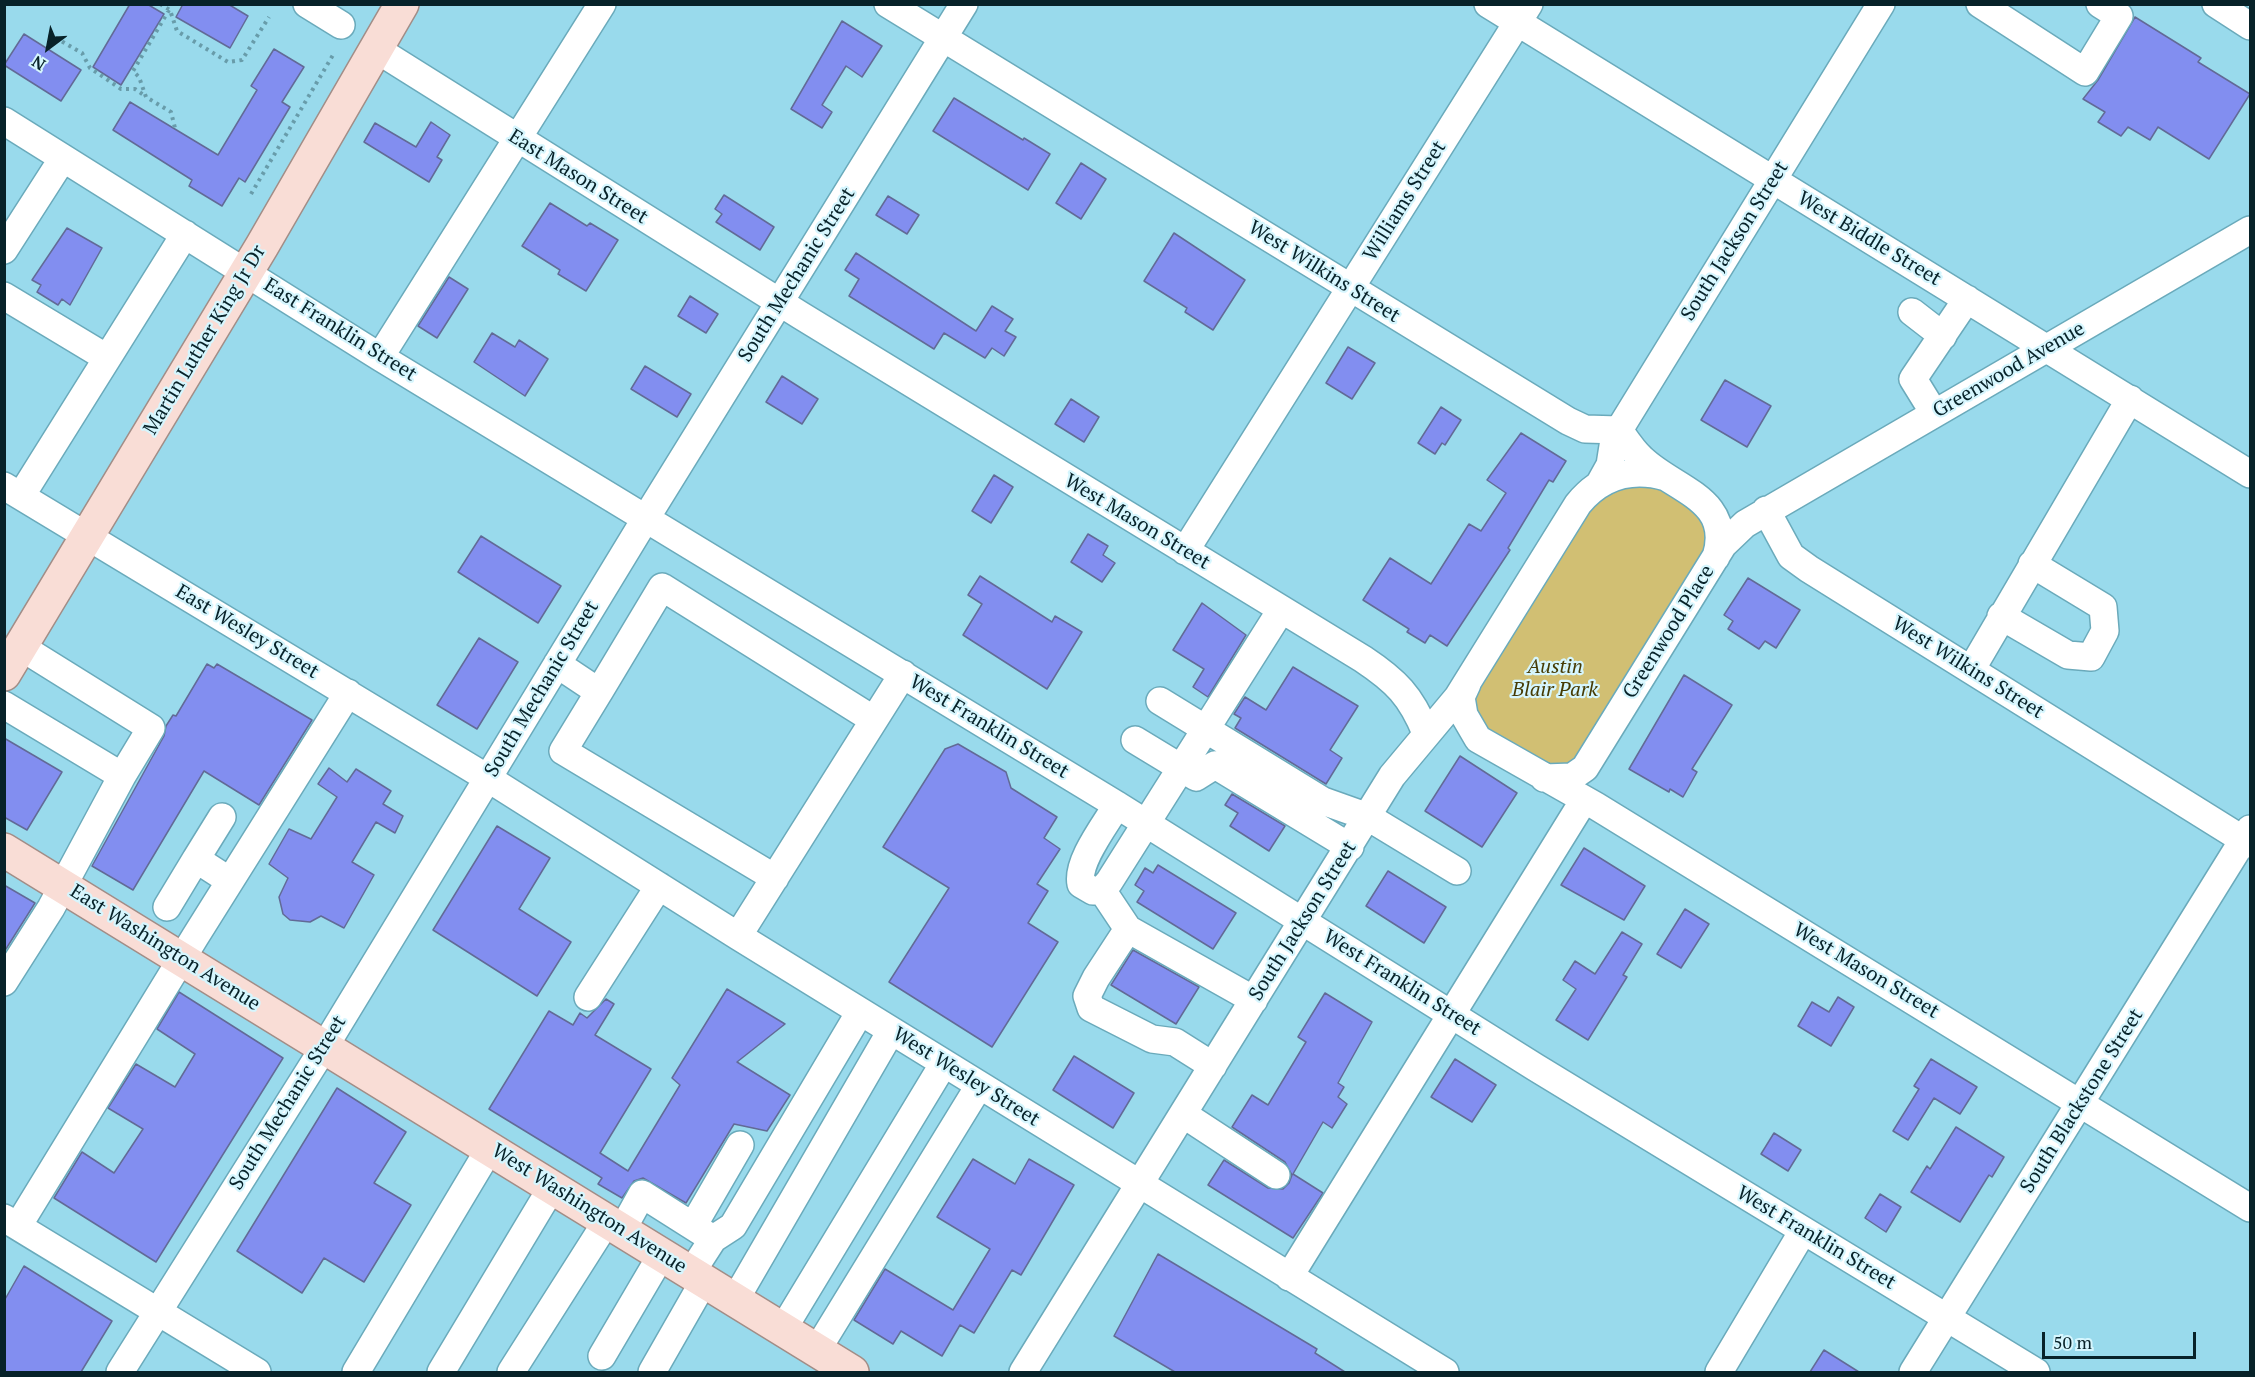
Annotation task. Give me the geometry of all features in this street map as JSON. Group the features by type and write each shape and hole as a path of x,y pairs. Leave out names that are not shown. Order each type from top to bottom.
{"main road":[{"name":"Martin Luther King Jr Dr","path":"13,661 402,4"},
{"name":"East Washington Avenue","path":"4,850 325,1046"},
{"name":"West Washington Avenue","path":"325,1046 852,1372"}],"street":[{"path":"307,4 341,25"},
{"path":"381,357 602,4"},
{"name":"West Wilkins Street","path":"888,4 1568,422 1585,429 1619,430"},
{"name":"South Mechanic Street","path":"120,1372 325,1046 489,779 556,664 964,4"},
{"name":"West Biddle Street","path":"1488,4 1523,14 1772,180 2250,474"},
{"name":"South Jackson Street","path":"1023,1372 1396,770 1467,684 1578,504 1600,483 1608,471 1619,430 1881,4"},
{"path":"1980,4 2085,72 2115,8"},
{"path":"2216,4 2250,26"},
{"name":"Williams Street","path":"1185,551 1523,14"},
{"name":"East Mason Street","path":"376,49 780,303"},
{"name":"East Franklin Street","path":"4,121 381,357 646,518"},
{"path":"4,250 63,158"},
{"name":"Greenwood Avenue","path":"1766,510 2250,230"},
{"path":"13,491 107,358 185,234"},
{"path":"4,296 107,358"},
{"path":"1934,413 1913,379 1967,299"},
{"name":"West Mason Street","path":"780,303 1390,678 1413,704 1426,734 1450,729 1478,739 1590,803 2250,1208"},
{"path":"1912,312 1943,336"},
{"path":"1971,670 2130,399"},
{"path":"1619,430 1642,459 1700,498 1733,512 1766,510"},
{"name":"South Jackson Street","path":"1600,483 1629,473 1666,477"},
{"name":"East Wesley Street","path":"13,491 489,779"},
{"path":"1700,498 1712,513 1719,531 1716,557"},
{"name":"West Wilkins Street","path":"1766,510 1787,550 1798,561 1971,670 2248,837"},
{"name":"Greenwood Place","path":"1585,768 1730,537 1766,510"},
{"name":"West Franklin Street","path":"646,518 1117,805 1803,1231 2036,1372"},
{"path":"2001,616 2068,655 2091,657 2105,631 2103,607 2032,564"},
{"path":"775,878 563,751 662,588 874,720"},
{"path":"1102,890 1206,731 1281,610"},
{"path":"4,982 27,948 151,728 13,661"},
{"path":"556,664 599,692"},
{"path":"738,936 903,674"},
{"path":"1467,684 1461,697 1464,715 1478,739"},
{"path":"257,1372 11,1222 182,959 348,693"},
{"path":"1160,701 1323,801 1368,817 1457,871"},
{"path":"4,705 122,776"},
{"path":"1135,740 1196,777 1215,765 1350,847"},
{"path":"1289,1277 1451,1013 1590,803 1585,768 1572,777 1544,778"},
{"name":"West Wesley Street","path":"489,779 979,1086 1445,1372"},
{"path":"1102,890 1093,891 1081,884 1080,877 1083,864 1117,805"},
{"path":"167,907 222,817"},
{"name":"South Blackstone Street","path":"1914,1372 2248,837"},
{"path":"196,859 230,881"},
{"path":"588,997 659,886"},
{"path":"1102,890 1128,929 1254,1000"},
{"path":"1128,929 1087,996 1091,1008 1152,1039 1175,1042 1213,1066"},
{"path":"512,1372 615,1225 642,1194 703,1232 733,1226 860,1012"},
{"path":"735,1300 891,1031"},
{"path":"783,1329 944,1063"},
{"path":"817,1350 979,1086"},
{"path":"1183,1113 1276,1175"},
{"path":"652,1372 698,1277 703,1232 740,1145"},
{"path":"356,1372 490,1148"},
{"path":"441,1372 552,1187"},
{"path":"1719,1372 1803,1231"},
{"path":"602,1356 662,1254"}],"path":[{"path":"160,4 170,10 177,31 228,62 242,60 269,16"},
{"path":"146,97 139,77 133,71 170,10"},
{"path":"49,34 82,54 90,68 121,89 135,89 171,111 175,128"},
{"path":"250,194 333,55"}],"green space":[{"name":"Austin Blair Park","path":"1645,473 1719,531 1577,775 1478,739 1467,684 1578,504"}],"building":[{"path":"130,4 147,4 164,14 121,85 93,67"},
{"path":"183,4 228,4 248,16 230,48 176,17"},
{"path":"2135,17 2201,58 2198,62 2250,94 2209,159 2158,127 2150,140 2128,127 2121,136 2098,122 2105,112 2083,99 2098,80"},
{"path":"842,21 882,46 862,77 846,66 822,105 832,112 822,128 791,109"},
{"path":"24,34 81,70 61,101 4,65"},
{"path":"274,49 304,67 282,102 290,107 245,182 239,178 222,206 189,186 192,180 113,130 130,102 218,155 257,90 251,86"},
{"path":"954,98 1050,154 1028,190 933,131"},
{"path":"431,122 450,135 437,157 442,160 429,182 364,142 375,123 416,147"},
{"path":"1081,163 1106,179 1081,219 1056,203"},
{"path":"724,195 774,227 760,250 716,222 722,214 715,209"},
{"path":"888,196 919,215 907,234 876,215"},
{"path":"550,203 587,226 590,223 618,240 586,291 558,274 560,270 522,246"},
{"path":"67,228 102,248 70,305 62,299 58,305 37,292 41,285 32,280"},
{"path":"1174,233 1245,280 1213,330 1185,312 1187,308 1144,281"},
{"path":"856,253 976,331 992,306 1013,319 1005,331 1016,337 1004,356 992,348 985,358 944,333 934,349 849,296 859,279 845,270"},
{"path":"449,277 468,289 437,338 418,326"},
{"path":"690,296 718,314 706,333 678,316"},
{"path":"492,333 515,347 519,340 548,359 525,396 474,362"},
{"path":"1348,347 1375,363 1352,399 1326,383"},
{"path":"645,366 691,394 677,417 631,389"},
{"path":"782,376 818,399 802,424 766,402"},
{"path":"1725,380 1771,406 1747,447 1701,420"},
{"path":"1071,399 1099,417 1084,442 1055,424"},
{"path":"1441,407 1461,420 1445,445 1442,443 1435,454 1418,443"},
{"path":"1521,433 1566,461 1553,482 1549,480 1508,548 1510,550 1447,646 1430,635 1425,643 1407,632 1409,629 1363,600 1390,558 1431,584 1469,524 1481,531 1506,493 1487,480"},
{"path":"994,475 1013,487 991,523 972,511"},
{"path":"1088,534 1108,546 1103,555 1115,563 1102,582 1071,562"},
{"path":"481,536 561,586 538,623 458,572"},
{"path":"980,576 1052,622 1055,616 1082,632 1047,689 963,635 982,604 968,595"},
{"path":"1748,578 1800,610 1776,648 1765,641 1759,649 1728,629 1733,621 1724,615"},
{"path":"1202,603 1246,635 1208,697 1193,687 1204,669 1173,650"},
{"path":"479,638 518,662 477,729 437,705"},
{"path":"207,664 214,668 217,664 312,720 259,805 204,771 133,890 92,866 164,736 166,726 173,715 176,716"},
{"path":"1293,667 1358,706 1330,750 1342,758 1326,784 1235,728 1241,718 1234,714 1245,697 1266,710"},
{"path":"1684,675 1732,705 1692,769 1697,772 1683,797 1670,789 1669,792 1629,769"},
{"path":"4,738 62,772 27,830 4,817"},
{"path":"958,744 1006,772 1011,788 1057,817 1044,838 1060,849 1037,884 1048,891 1028,923 1058,942 992,1047 889,982 949,888 883,847 945,749"},
{"path":"1460,756 1517,793 1482,847 1425,811"},
{"path":"329,768 347,782 356,769 391,791 383,804 403,816 395,833 376,822 352,862 374,875 344,928 321,916 310,922 290,920 283,914 279,897 288,878 269,864 289,829 311,839 337,797 318,784"},
{"path":"1232,794 1285,826 1269,851 1230,826 1238,813 1225,805"},
{"path":"497,826 550,858 519,909 571,942 537,996 433,930"},
{"path":"1584,848 1645,886 1624,920 1561,885"},
{"path":"1158,865 1236,913 1213,949 1137,902 1144,891 1135,885 1145,868 1153,873"},
{"path":"1388,871 1446,907 1424,943 1366,906"},
{"path":"4,885 35,903 4,952"},
{"path":"1685,909 1709,924 1681,968 1657,954"},
{"path":"1622,932 1642,944 1623,975 1627,977 1588,1040 1556,1020 1576,989 1563,980 1575,961 1595,974"},
{"path":"1133,950 1199,987 1176,1024 1111,985"},
{"path":"727,989 785,1024 737,1062 790,1095 767,1131 734,1124 686,1203 643,1178 634,1181 622,1198 598,1184 602,1178 489,1109 549,1011 573,1025 580,1013 587,1018 606,999 614,1004 595,1035 651,1069 600,1153 628,1171 680,1085 672,1078"},
{"path":"179,992 283,1058 156,1262 54,1198 82,1152 114,1173 143,1129 108,1108 136,1064 175,1087 195,1054 157,1029"},
{"path":"1325,993 1372,1022 1338,1083 1344,1087 1338,1097 1347,1104 1332,1128 1323,1122 1293,1174 1323,1193 1293,1238 1208,1185 1224,1160 1268,1188 1283,1189 1289,1183 1292,1175 1285,1162 1232,1127 1252,1095 1268,1105 1306,1042 1298,1037"},
{"path":"1838,997 1854,1007 1831,1046 1798,1026 1812,1002 1829,1012"},
{"path":"1074,1056 1134,1093 1113,1128 1053,1090"},
{"path":"1455,1059 1496,1085 1472,1122 1431,1097"},
{"path":"1931,1059 1977,1087 1960,1114 1934,1098 1908,1140 1893,1131 1919,1089 1914,1086"},
{"path":"337,1088 406,1132 374,1183 411,1205 364,1282 324,1258 302,1293 237,1251"},
{"path":"1956,1127 2004,1157 1992,1177 1989,1175 1960,1222 1911,1192 1927,1166 1930,1169"},
{"path":"1774,1133 1801,1150 1788,1171 1761,1154"},
{"path":"973,1159 1015,1184 1029,1159 1074,1185 1021,1275 1012,1270 974,1333 960,1325 942,1356 901,1331 893,1344 854,1320 885,1269 953,1310 990,1249 937,1217"},
{"path":"1880,1194 1901,1207 1886,1232 1865,1218"},
{"path":"1158,1254 1317,1349 1315,1353 1345,1372 1175,1372 1114,1336"},
{"path":"24,1266 112,1321 81,1372 4,1372 4,1301"},
{"path":"1824,1350 1859,1372 1810,1372"}]}
